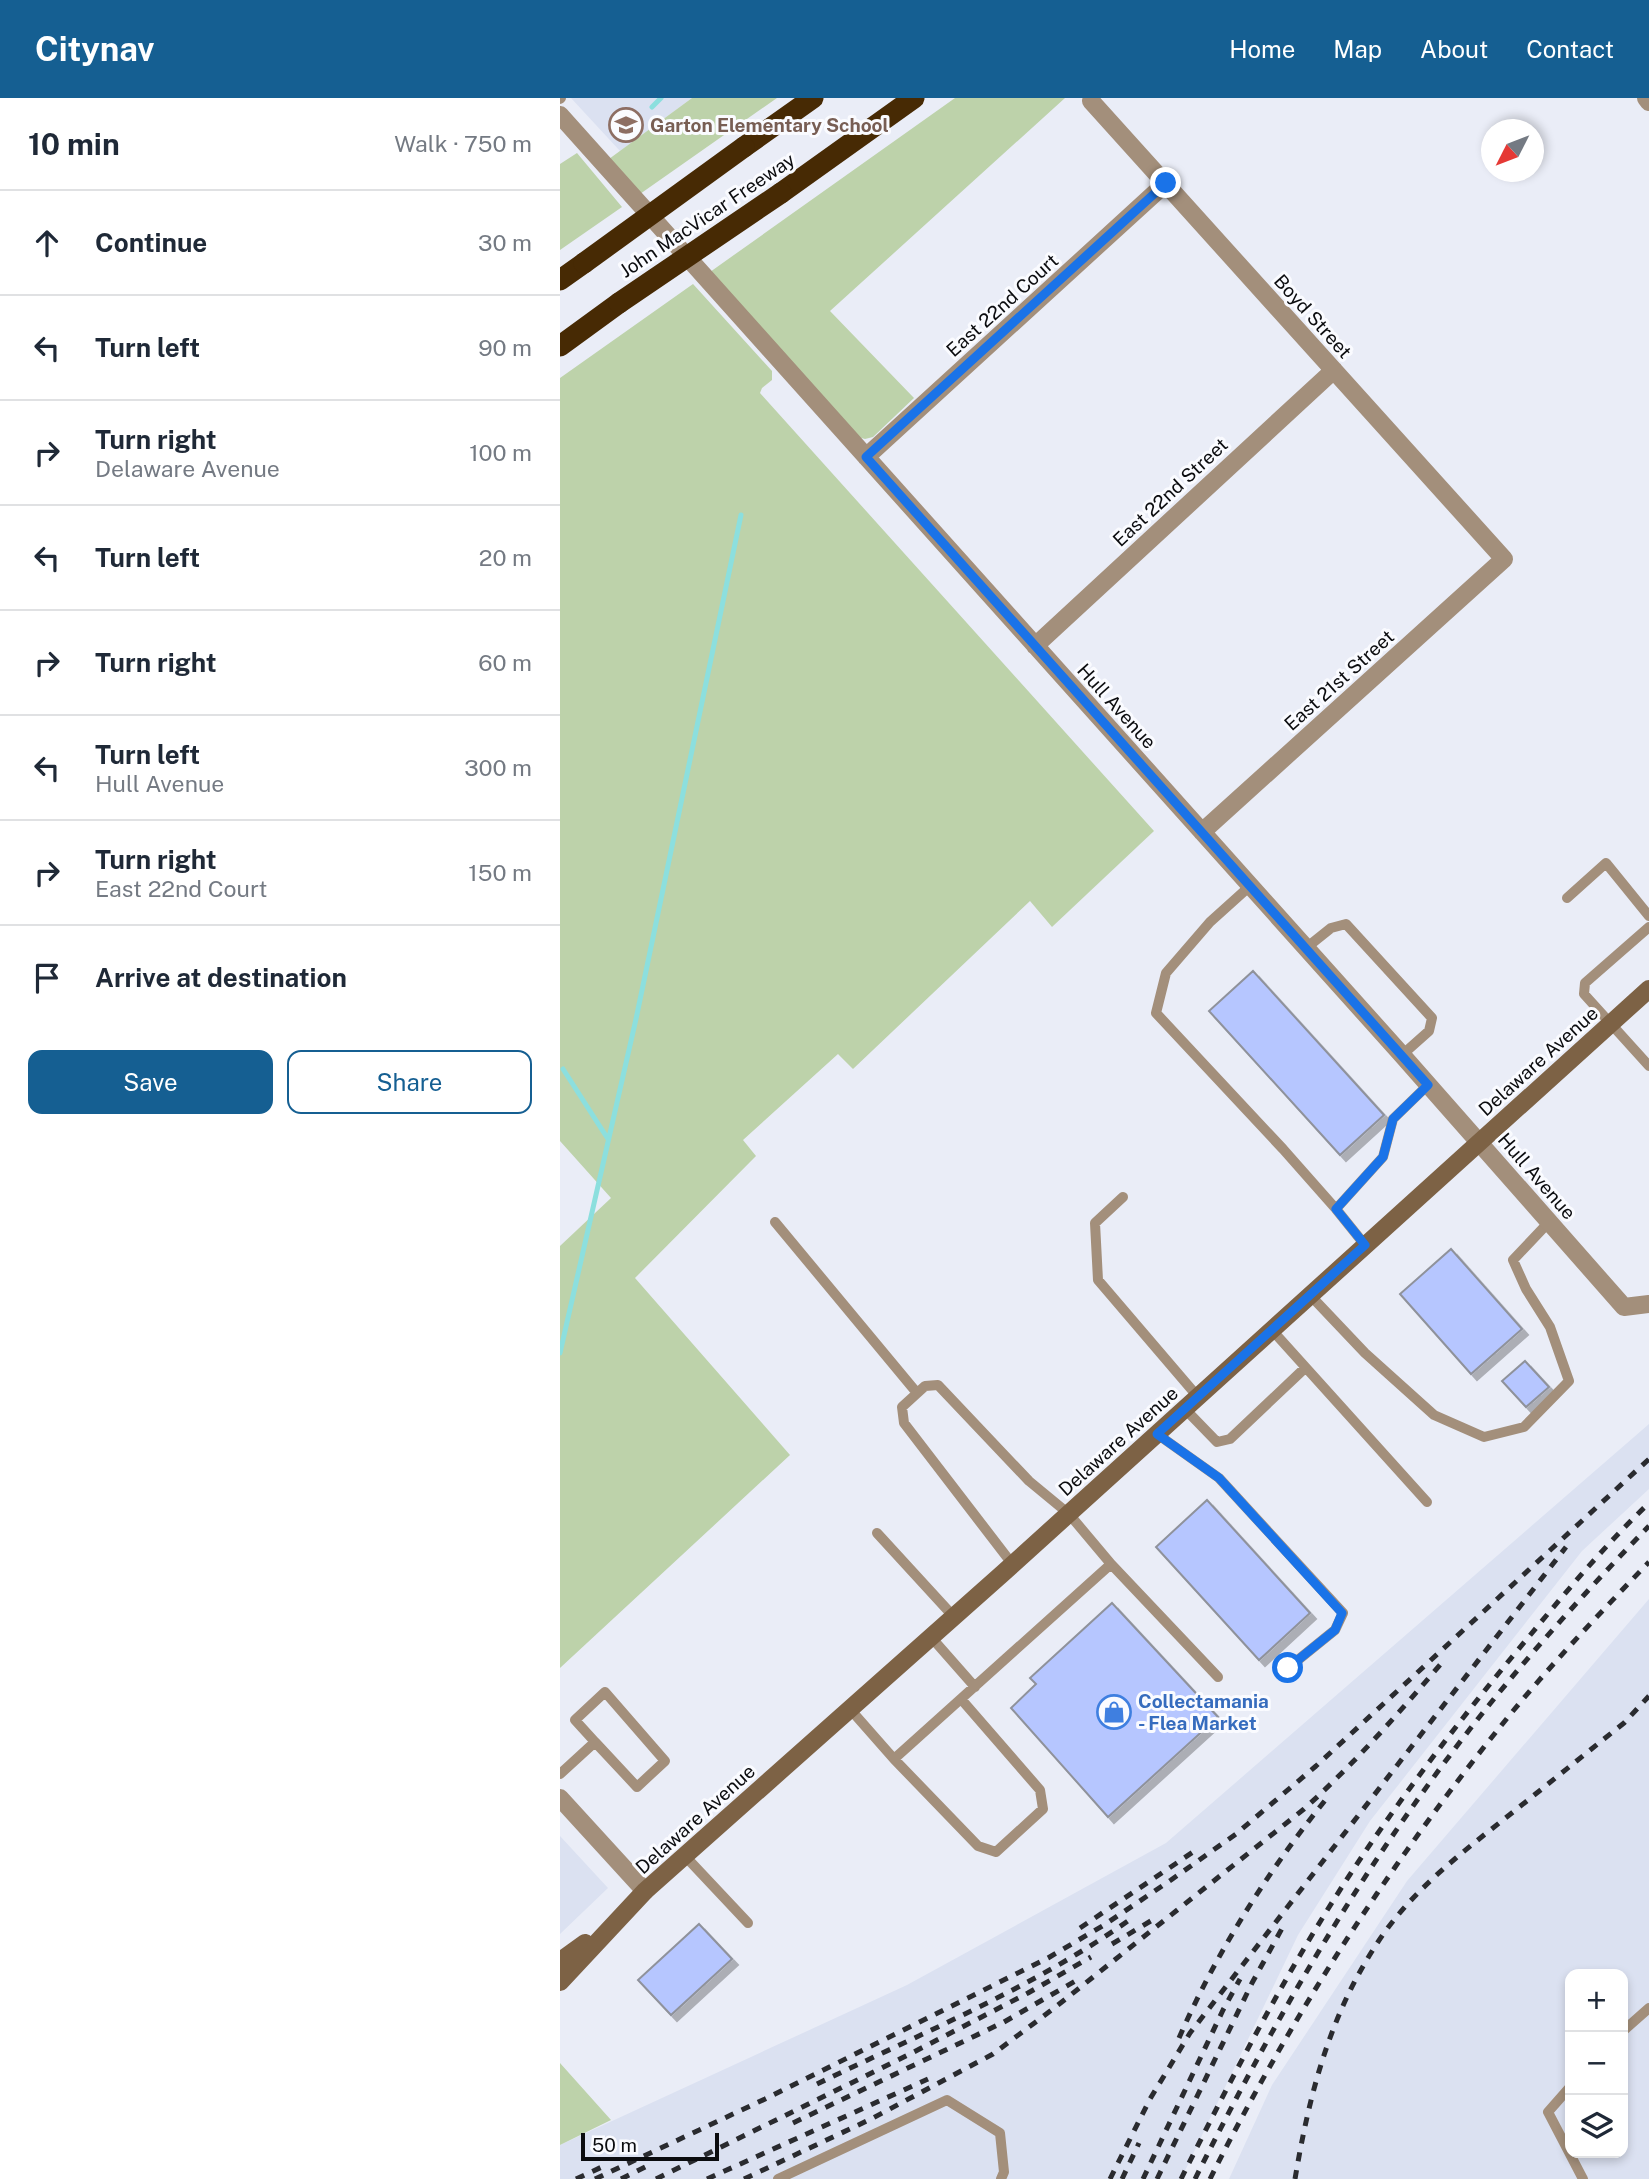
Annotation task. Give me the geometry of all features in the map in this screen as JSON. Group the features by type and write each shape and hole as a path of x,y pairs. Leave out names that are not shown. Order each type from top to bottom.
{"highway":[{"name":"John MacVicar Freeway","path":"560,280 813,98"},
{"name":"John MacVicar Freeway","path":"560,346 914,98"}],"main road":[{"name":"Delaware Avenue","path":"560,1982 645,1892 1013,1565 1649,989"},
{"name":"Delaware Avenue","path":"560,1961 613,1923"}],"street":[{"name":"Boyd Street","path":"1091,100 1504,559"},
{"name":"Hull Avenue","path":"560,115 1402,1055 1624,1307 1649,1304"},
{"name":"East 22nd Court","path":"866,457 1166,183"},
{"name":"East 22nd Street","path":"1035,646 1334,370"},
{"name":"East 21st Street","path":"1202,832 1504,559"},
{"path":"560,1798 645,1892"}],"lane":[{"path":"1567,898 1606,863 1649,916"},
{"path":"1250,886 1210,922 1166,973 1156,1013 1283,1149 1365,1245"},
{"path":"1306,948 1331,928 1346,924 1432,1018 1429,1031 1402,1055"},
{"path":"1649,927 1585,984 1584,995 1649,1066"},
{"path":"1336,1209 1383,1157 1393,1119 1428,1085"},
{"path":"1123,1197 1094,1223 1098,1280 1191,1403 1217,1442 1230,1439 1305,1368"},
{"path":"775,1222 917,1392"},
{"path":"1310,1295 1365,1353 1434,1415 1484,1437 1524,1427 1569,1381 1550,1328 1526,1289 1513,1260 1549,1222"},
{"path":"1272,1330 1427,1502"},
{"path":"1013,1565 904,1423 902,1407 925,1386 938,1385 1029,1481 1069,1514 1111,1564 1218,1677"},
{"path":"1157,1434 1219,1478 1342,1613 1335,1630 1288,1668"},
{"path":"877,1533 954,1617"},
{"path":"894,1759 1111,1564"},
{"path":"931,1637 975,1687"},
{"path":"605,1692 665,1761 637,1787 595,1742 575,1720 605,1692"},
{"path":"850,1709 978,1846 996,1852 1043,1809 1040,1790 961,1699"},
{"path":"560,1774 595,1742"},
{"path":"685,1856 748,1923"},
{"path":"1628,2027 1649,2008"},
{"path":"1565,2093 1548,2112 1583,2179"},
{"path":"778,2179 947,2100 1000,2133 1004,2172 1001,2179"}],"shaded area":[{"name":"Garton Elementary School","path":"571,98 692,98 620,151"},
{"path":"1649,1424 1649,1489 1582,1551 1370,1821 1298,1935 1181,2179 560,2179 560,2145 907,1985 1166,1843"},
{"path":"1649,1599 1649,2179 1229,2179 1272,2085 1407,1881"},
{"path":"560,1836 608,1888 560,1934"}],"green space":[{"path":"692,98 777,98 640,194 609,159"},
{"path":"955,98 1065,98 830,311 914,398 873,437 865,439 858,437 710,272"},
{"path":"577,153 622,207 560,250 560,164"},
{"path":"693,284 772,371 772,380 760,393 1154,831 1052,927 1030,901 853,1069 838,1054 743,1140 756,1156 635,1278 790,1455 560,1668 560,1246 611,1198 560,1141 560,378"},
{"path":"560,2063 611,2120 560,2145"}],"building":[{"path":"1253,971 1384,1115 1340,1155 1209,1011"},
{"path":"1451,1249 1522,1329 1471,1374 1400,1294"},
{"path":"1525,1361 1549,1387 1526,1407 1502,1381"},
{"path":"1207,1500 1310,1613 1259,1660 1156,1547"},
{"name":"Collectamania - Flea Market","path":"1112,1603 1218,1717 1108,1817 1011,1708 1036,1684 1030,1678"},
{"path":"699,1924 732,1959 671,2015 638,1980"}],"waterway":[{"path":"652,107 661,98"},
{"path":"560,1353 636,1019 741,515"},
{"path":"563,1069 608,1139"}],"railway":[{"path":"595,2179 765,2099 1048,1958 1104,1925 1171,1880 1236,1834 1316,1766 1649,1459"},
{"path":"1181,2179 1245,2053 1291,1971 1339,1891 1382,1827 1512,1657 1595,1559 1649,1503"},
{"path":"1195,2179 1290,2000 1397,1829 1477,1720 1518,1670 1649,1526"},
{"path":"1110,2179 1150,2099 1190,2033 1566,1547"},
{"path":"1210,2179 1311,1996 1387,1879 1470,1766 1529,1692 1649,1562"},
{"path":"744,2179 871,2119 993,2054 1304,1809 1377,1737 1445,1659"},
{"path":"1295,2179 1314,2087 1333,2029 1360,1972 1389,1926 1436,1875 1624,1723 1649,1696"},
{"path":"1179,2038 1210,1974 1245,1913 1284,1854 1327,1798"},
{"path":"1080,1928 1196,1850"},
{"path":"817,2084 1018,1987 1095,1943 1132,1918"},
{"path":"1112,1944 1154,1919"},
{"path":"1157,2179 1252,1983 1285,1923"},
{"path":"656,2179 908,2055 1091,1957"},
{"path":"1143,2179 1240,1979"},
{"path":"793,2123 1004,2022 1077,1980"},
{"path":"707,2179 928,2079"},
{"path":"1122,2179 1139,2143"},
{"path":"576,2179 604,2166"},
{"path":"621,2179 647,2166"}],"place":[{"name":"Garton Elementary School","path":"626,125"},
{"name":"Collectamania - Flea Market","path":"1114,1712"}],"route":[{"path":"1166,183 866,457 1428,1085 1393,1119 1383,1157 1336,1209 1365,1245 1157,1434 1219,1478 1342,1613 1335,1630 1288,1668"}]}
